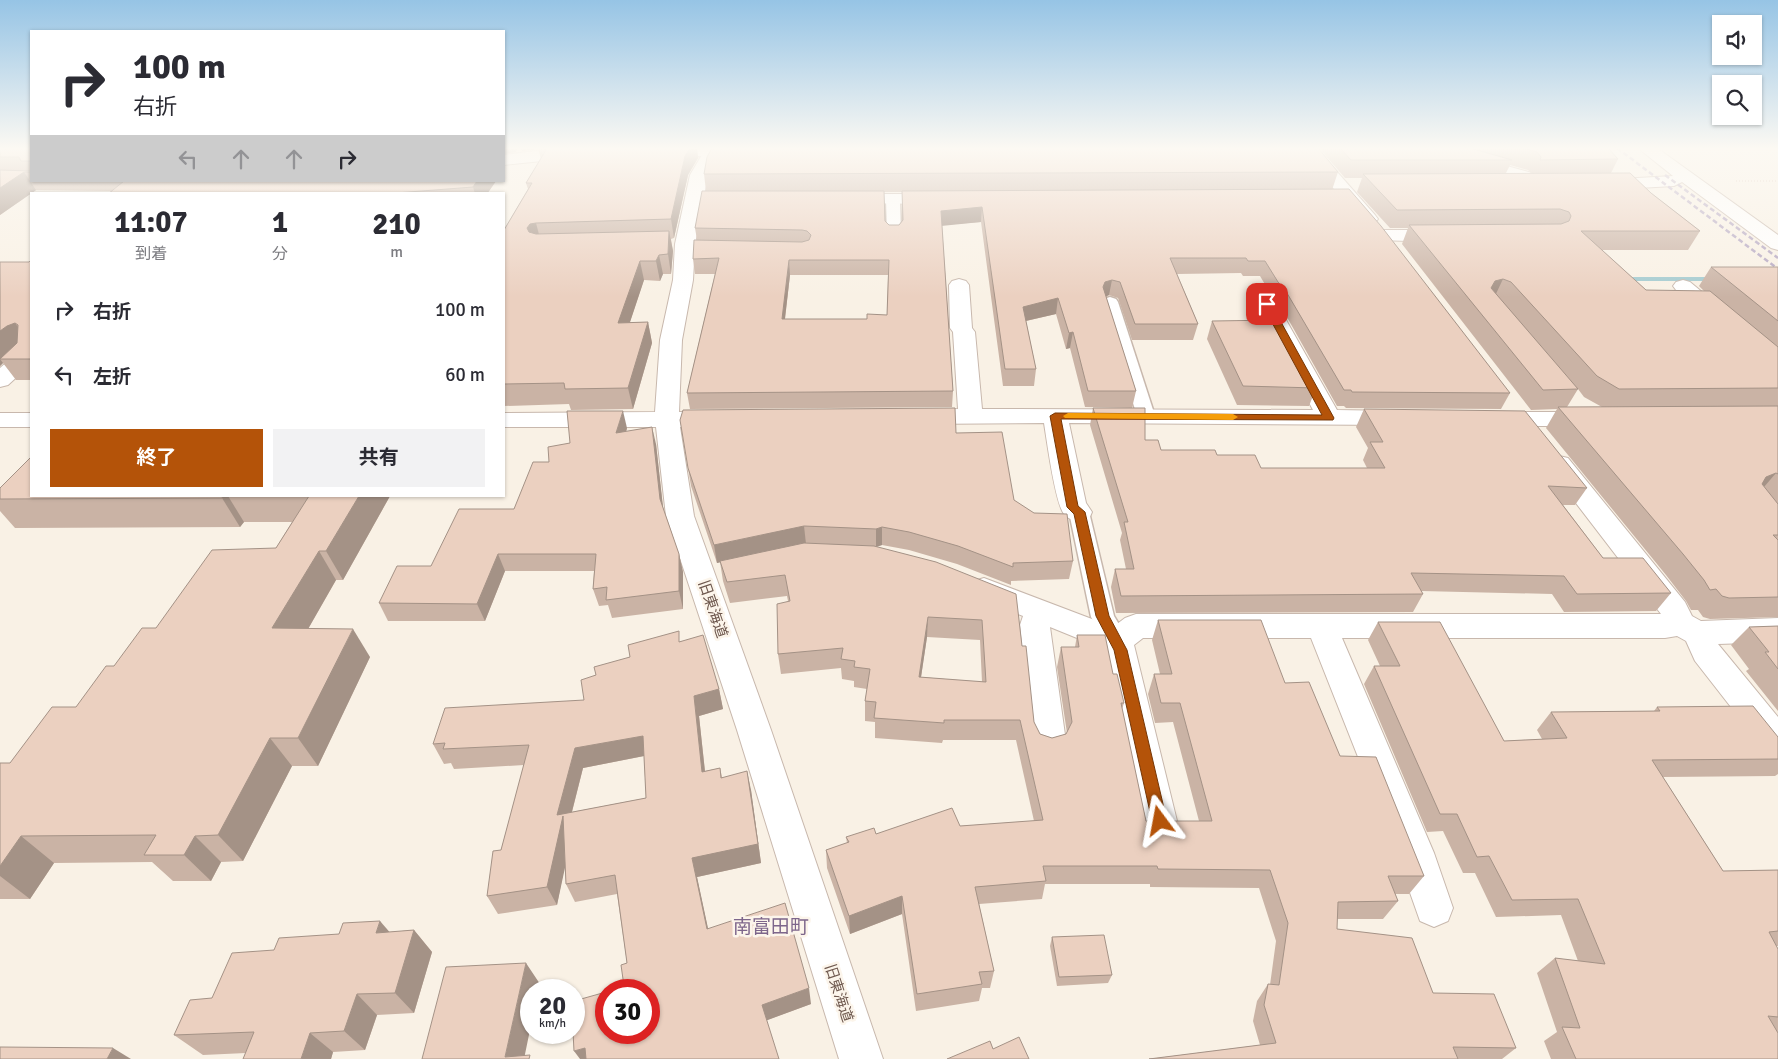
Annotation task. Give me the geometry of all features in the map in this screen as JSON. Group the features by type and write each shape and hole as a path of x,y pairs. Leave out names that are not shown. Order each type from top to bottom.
{"street":[{"name":"旧東海道","path":"703,197 687,247 683,280 671,340 667,420 680,516 711,574 754,730 861,1059"},
{"path":"1351,197 1401,258"},
{"path":"1714,197 1778,244"},
{"path":"834,199 959,198"},
{"path":"1384,236 1462,236"},
{"path":"959,285 961,328 964,332 971,417"},
{"path":"1683,286 1734,330"},
{"path":"1267,304 1329,418"},
{"path":"0,380 30,353"},
{"path":"1474,419 1517,411 1604,418 1575,403 1568,396"},
{"path":"1517,411 1778,742"},
{"path":"1055,416 1073,507 1079,512"},
{"path":"892,418 1055,416 1416,418"},
{"path":"505,420 735,419"},
{"path":"0,420 30,420"},
{"path":"964,580 1116,641 1123,660 1160,821"},
{"path":"1040,611 1035,625 1049,742"},
{"path":"1116,641 1136,626 1665,626 1689,629 1778,630"},
{"path":"1322,626 1415,853 1434,908"}],"lane":[{"path":"893,199 894,234"},
{"path":"1110,302 1146,416"},
{"path":"1079,512 1103,616 1116,641"}],"building":[{"path":"523,197 676,197 671,219 536,223 530,224 527,228 529,232 536,234 669,231 668,254 659,255 656,261 640,261 618,323 648,322 628,388 565,389 564,383 505,384 505,228"},
{"path":"701,197 884,197 885,221 889,225 899,225 903,220 902,197 1356,197 1381,226 1510,393 1352,392 1351,390 1344,390 1284,288 1265,261 1248,261 1246,258 1170,258 1198,324 1135,324 1120,282 1112,280 1105,282 1103,287 1136,391 1088,391 1073,332 1069,333 1058,298 1023,307 1036,369 1005,369 982,207 941,211 953,391 687,393 719,258 693,259 694,240 802,242 809,240 811,235 807,231 802,230 695,228","holes":["789,260 889,260 887,315 867,314 867,319 782,319"]},
{"path":"1385,197 1657,197 1700,231 1581,231 1646,290 1710,291 1778,347 1778,388 1619,389 1597,376 1511,282 1503,279 1495,281 1491,288 1578,389 1543,390 1409,225 1561,224 1569,221 1571,216 1569,212 1560,209 1397,210"},
{"path":"0,262 29,262 30,359 0,359 17,343 18,325 15,323 0,331"},
{"path":"1711,267 1778,267 1778,321"},
{"path":"1279,320 1316,388 1243,386 1212,321"},
{"path":"1778,406 1778,474 1766,477 1762,484 1778,504 1778,535 1773,535 1778,540 1778,597 1729,598 1722,596 1716,589 1710,590 1683,554 1558,407"},
{"path":"955,408 956,433 1002,432 1014,500 1034,513 1067,514 1073,561 1013,563 1013,567 958,546 909,532 882,527 876,529 804,526 714,545 688,468 680,420 683,410"},
{"path":"1093,408 1145,408 1145,440 1158,440 1161,450 1215,450 1217,455 1255,455 1261,468 1385,468 1370,442 1383,442 1364,409 1525,411 1587,488 1548,486 1603,558 1643,558 1671,593 1577,594 1564,576 1411,573 1423,594 1121,596 1115,569 1134,569 1124,522 1128,522"},
{"path":"567,411 623,411 616,433 652,427 660,499 679,554 679,591 606,600 607,587 593,589 596,554 498,554 477,604 379,603 397,566 431,566 459,509 514,509 533,462 549,462 548,447 570,443"},
{"path":"30,458 30,497 222,497 0,499 0,488"},
{"path":"308,497 358,497 326,551 319,551 272,628 353,629 298,738 270,738 218,835 195,836 184,855 144,855 156,835 21,836 0,866 0,763 10,763 52,707 76,707 106,666 114,666 142,628 156,628 212,550 276,548"},
{"path":"804,543 874,546 936,562 1016,594 1022,646 1026,646 1034,722 1040,734 1052,738 1066,734 1072,722 1061,647 1079,647 1077,635 1105,635 1113,674 1117,674 1124,703 1121,703 1146,821 1212,821 1180,703 1161,703 1154,674 1172,674 1158,620 1261,620 1285,683 1309,682 1340,756 1376,757 1424,876 1388,876 1398,901 1338,902 1337,929 1412,938 1433,993 1494,994 1516,1048 1453,1047 1458,1059 1149,1059 1276,1043 1264,1005 1268,984 1279,985 1288,923 1270,870 1158,869 1157,866 1043,866 1046,881 975,887 994,971 979,972 982,984 917,994 902,896 849,916 826,850 849,842 846,837 874,828 876,834 952,808 960,826 1043,820 1020,720 944,720 944,723 874,718 876,702 865,701 870,669 854,667 855,661 841,659 843,648 778,654 777,604 790,601 785,575 727,582 720,561","holes":["928,617 982,620 986,682 919,677"]},
{"path":"1378,622 1440,622 1504,741 1567,738 1551,712 1660,711 1657,707 1753,706 1778,737 1778,759 1652,760 1723,871 1778,870 1778,931 1769,932 1778,949 1778,1017 1768,1016 1778,1033 1778,1059 1576,1059 1562,1027 1580,1028 1555,958 1605,964 1578,899 1512,900 1489,856 1477,857 1457,814 1440,814 1374,666 1400,666"},
{"path":"1778,626 1778,669 1765,652 1769,652 1749,627"},
{"path":"679,631 679,642 703,635 719,689 694,696 702,772 720,768 721,778 747,771 758,844 692,858 707,929 785,903 809,988 762,1005 779,1059 586,1059 585,1048 574,1051 574,1044 585,1044 585,998 595,995 595,1044 660,1044 660,979 623,979 621,965 627,963 615,875 566,884 563,816 547,887 487,896 493,851 501,850 529,745 443,749 445,743 433,744 445,708 584,700 581,680 596,675 594,667 630,657 628,645","holes":["643,736 646,798 557,815 575,748"]},
{"path":"380,921 376,933 414,930 395,993 357,994 344,1031 310,1033 301,1059 243,1059 254,1032 174,1035 190,1000 212,998 232,953 274,950 279,938 339,934 343,923"},
{"path":"1104,935 1112,975 1059,977 1052,937"},
{"path":"526,963 522,979 520,979 520,990 505,1057 530,1055 529,1059 422,1059 446,967"},
{"path":"1019,1037 1029,1059 947,1059 990,1041 993,1049"},
{"path":"0,1047 113,1048 107,1059 0,1059"}],"waterway":[{"path":"1620,279 1719,279"}],"railway":[{"path":"1683,197 1778,269"},
{"path":"1696,197 1778,258"}],"slow traffic":[{"path":"1068,416 1233,417"}],"district":[{"name":"南富田町","path":"771,927"}],"route":[{"path":"1160,821 1120,650 1103,616 1079,512 1073,507 1055,416 1329,418 1267,304"}]}
